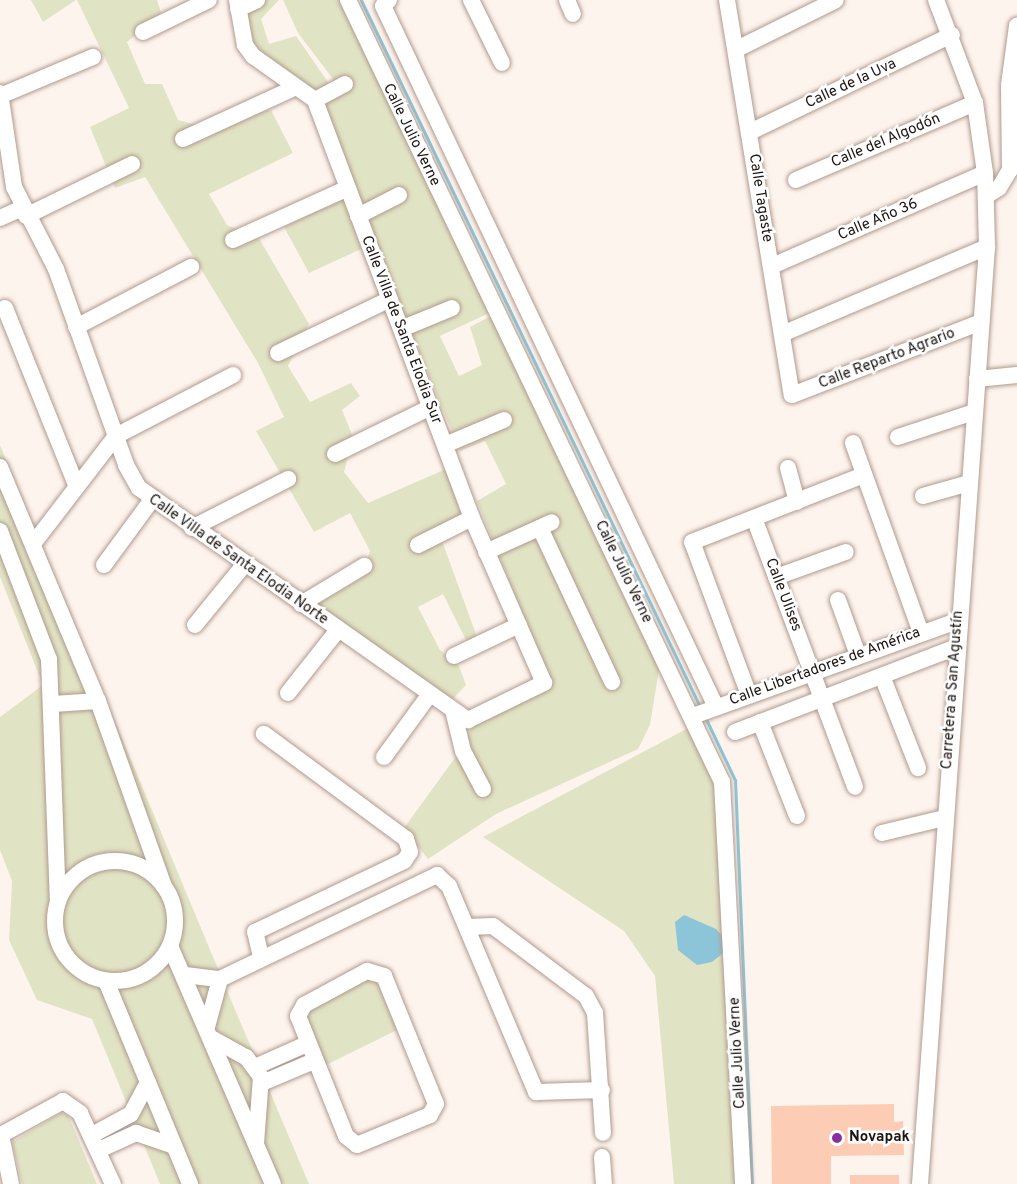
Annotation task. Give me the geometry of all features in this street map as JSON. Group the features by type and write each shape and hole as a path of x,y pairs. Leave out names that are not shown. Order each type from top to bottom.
{"street":[{"path":"143,32 209,0"},
{"path":"257,0 238,5 253,56 315,100 345,84"},
{"name":"Calle Julio Verne","path":"348,0 704,712 727,805 743,1184"},
{"path":"389,0 383,6 704,712"},
{"path":"471,0 502,63"},
{"name":"Calle Tagaste","path":"727,0 792,395"},
{"path":"736,49 836,0"},
{"name":"Carretera a San Agustín","path":"920,1184 944,818 987,247 985,173 975,103 952,35 936,0"},
{"path":"986,196 999,188 1010,170 1009,85 1017,26"},
{"name":"Calle de la Uva","path":"750,132 952,35"},
{"path":"0,95 93,57"},
{"path":"183,139 296,87"},
{"name":"Calle Villa de Santa Elodia Norte","path":"0,95 24,212 56,269 132,478 151,501 468,720 544,683"},
{"name":"Calle Villa de Santa Elodia Sur","path":"315,100 472,518 544,683"},
{"name":"Calle del Algodón","path":"796,180 975,103"},
{"path":"0,218 24,212 132,164"},
{"name":"Calle Año 36","path":"772,266 985,173"},
{"path":"233,240 348,188"},
{"path":"358,216 399,195"},
{"path":"782,334 987,247"},
{"path":"76,327 191,267"},
{"path":"278,353 390,299"},
{"path":"5,308 76,485"},
{"path":"401,329 452,308"},
{"name":"Calle Reparto Agrario","path":"792,395 981,322"},
{"path":"33,544 76,485 116,436 233,375"},
{"path":"977,379 1017,375"},
{"path":"335,454 431,407"},
{"path":"898,437 974,412"},
{"path":"445,445 504,420"},
{"path":"853,443 921,633"},
{"path":"0,467 98,701 175,922 170,946 149,971 106,981 83,972 65,955 54,920 57,901 52,704 40,627 0,531"},
{"path":"788,468 797,501"},
{"path":"748,695 692,542 864,475"},
{"path":"192,528 288,479"},
{"path":"923,496 969,483"},
{"path":"104,565 151,501"},
{"path":"418,545 472,518"},
{"name":"Calle Ulises","path":"754,518 855,787"},
{"path":"486,552 546,525 612,682"},
{"path":"776,577 846,552"},
{"path":"195,625 244,564"},
{"path":"301,604 364,566"},
{"path":"837,600 858,655"},
{"name":"Calle Libertadores de América","path":"704,712 959,620"},
{"path":"454,656 519,625"},
{"path":"288,693 338,630"},
{"name":"Calle Libertadores de América","path":"735,732 957,648"},
{"path":"882,676 918,768"},
{"path":"384,757 430,694"},
{"path":"52,704 98,701"},
{"path":"453,710 463,751 483,789"},
{"path":"760,722 797,816"},
{"path":"261,957 255,932 404,861 410,852 406,838 264,734"},
{"path":"882,833 944,818"},
{"path":"57,901 80,871 106,862 134,864 164,886"},
{"path":"185,975 220,979 430,876 449,886 536,1092 602,1090"},
{"path":"467,927 493,926 586,996 595,1013 602,1090 603,1133"},
{"path":"170,946 185,975 273,1184"},
{"path":"367,971 379,972 436,1108 363,1144 352,1143 307,1044 298,1021 304,1005 367,971"},
{"path":"210,1033 220,979"},
{"path":"106,981 190,1184"},
{"path":"210,1033 259,1075"},
{"path":"259,1075 307,1044"},
{"path":"259,1075 314,1060"},
{"path":"256,1144 259,1075"},
{"path":"96,1143 131,1114 148,1082"},
{"path":"11,1184 1,1142 10,1126 63,1101 77,1107 96,1143 113,1184"},
{"path":"96,1143 136,1134 174,1146"},
{"path":"602,1157 604,1184"}],"green space":[{"path":"31,0 76,0 43,22"},
{"path":"77,0 157,0 161,13 127,42 145,84 162,84 178,120 196,125 271,110 293,153 209,194 227,225 260,240 309,324 288,366 310,402 351,383 360,396 342,410 353,437 344,472 368,503 446,469 461,515 437,527 477,637 467,642 443,594 418,607 440,650 459,666 466,685 452,700 315,606 361,578 370,551 350,513 314,532 256,431 284,417 258,363 145,177 115,188 90,127 129,108"},
{"path":"242,0 279,0 261,19 269,44 296,36 330,85 333,79 298,33 283,0 342,0 489,313 440,336 459,376 482,365 470,327 491,316 659,670 650,725 638,749 496,814 428,859 404,828 457,755 473,725 552,687 477,501 506,484 485,441 460,451 316,96 251,46"},
{"path":"345,197 361,249 309,273 284,227"},
{"path":"0,445 309,1184 160,1184 92,1019 37,1000 9,940 12,881 0,850 0,717 43,685 0,577"},
{"path":"690,727 715,778 740,1184 674,1184 655,976 624,931 483,837"},
{"path":"370,977 376,980 397,1030 324,1066 302,1021 306,1008"},
{"path":"61,1113 68,1115 97,1184 22,1184 12,1142"}],"water":[{"path":"684,915 716,929 723,937 723,953 712,962 697,965 678,950 675,922"}],"building":[{"name":"Novapak","path":"894,1104 894,1122 903,1121 904,1155 831,1156 831,1184 772,1184 771,1106"},
{"path":"850,1175 899,1175 899,1184 850,1184"}],"waterway":[{"path":"361,0 700,707"},
{"path":"706,719 735,780 752,1184"}],"place":[{"name":"Novapak","path":"837,1138"}]}
